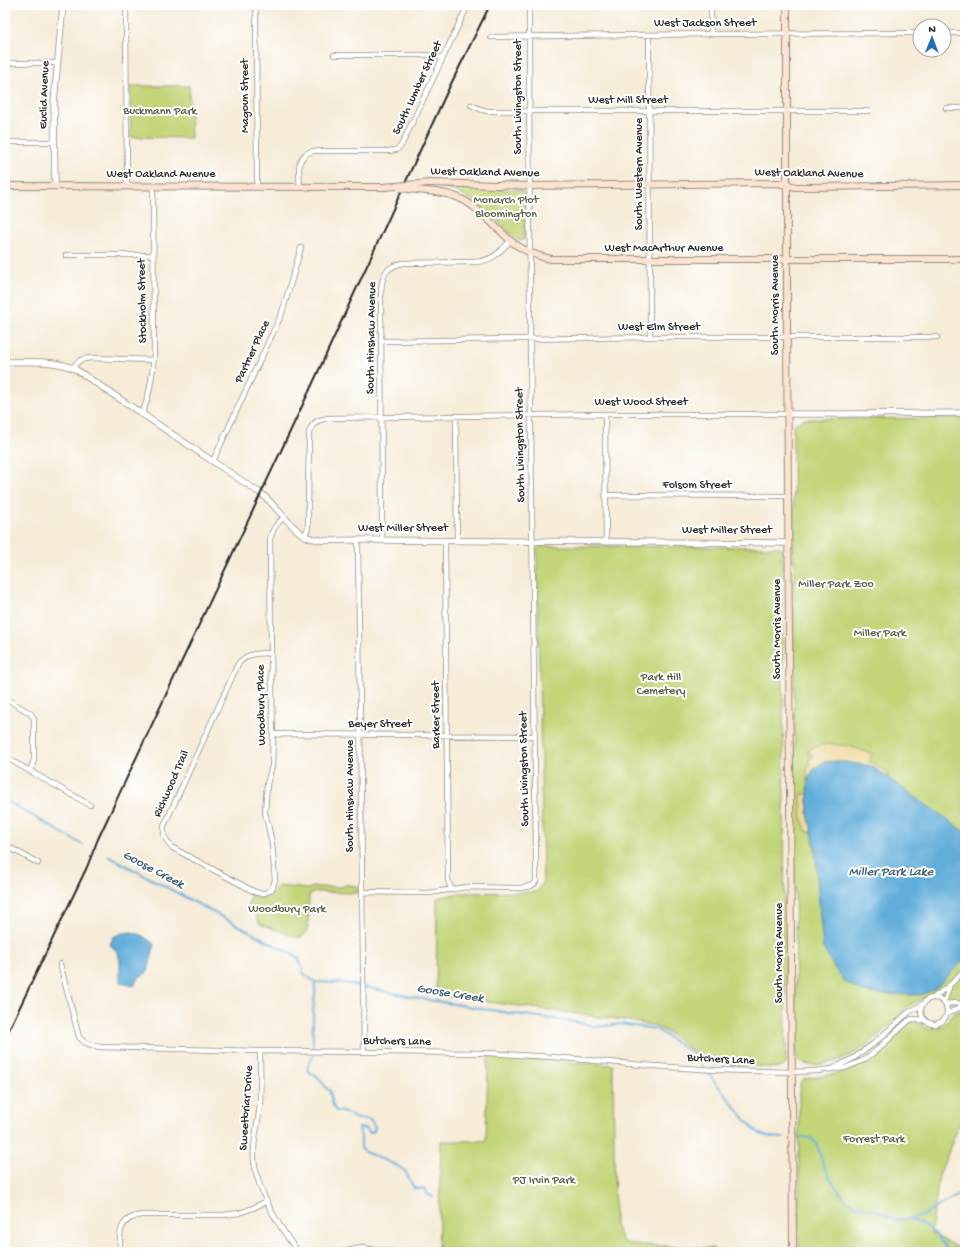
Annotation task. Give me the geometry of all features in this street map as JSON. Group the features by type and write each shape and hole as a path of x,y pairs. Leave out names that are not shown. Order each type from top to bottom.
{"main road":[{"name":"South Morris Avenue","path":"787,5 787,337 793,1252"},
{"name":"West Oakland Avenue","path":"5,186 384,187 430,183 529,186 778,183 796,187 965,185"},
{"name":"West MacArthur Avenue","path":"384,187 438,192 452,195 465,201 482,214 510,241 529,253 551,259 965,259"}],"street":[{"name":"Euclid Avenue","path":"55,186 54,102 63,5"},
{"path":"126,5 127,186"},
{"name":"Magoun Street","path":"256,5 257,187"},
{"name":"South Lumber Street","path":"300,187 299,162 308,152 388,151 396,150 401,146 468,5"},
{"name":"South Livingston Street","path":"451,889 466,887 522,888 534,884 536,876 529,253 529,5"},
{"path":"710,5 711,34"},
{"name":"West Jackson Street","path":"491,37 912,33"},
{"path":"952,33 965,33"},
{"name":"South Western Avenue","path":"649,35 650,338"},
{"path":"334,55 430,55 443,58"},
{"path":"5,63 57,63"},
{"name":"West Mill Street","path":"471,105 480,110 486,111 868,111"},
{"path":"946,108 965,108"},
{"path":"5,142 55,142"},
{"name":"Stockholm Street","path":"142,415 149,390 154,360 153,186"},
{"name":"South Hinshaw Avenue","path":"382,540 382,281 384,273 390,268 403,263 484,261 492,258 500,252 510,241"},
{"name":"Partner Place","path":"213,461 282,313 301,248"},
{"path":"66,256 153,255"},
{"name":"West Elm Street","path":"382,341 937,337"},
{"path":"72,368 80,360 90,358 154,360"},
{"name":"West Miller Street","path":"5,362 48,362 65,365 72,368 263,495 298,530 305,535 318,539 788,542"},
{"name":"West Wood Street","path":"305,535 308,528 309,433 312,424 328,418 605,414 965,413"},
{"path":"605,414 606,542"},
{"path":"456,416 457,540"},
{"name":"Folsom Street","path":"606,495 788,496"},
{"name":"Woodbury Place","path":"267,892 272,889 275,880 272,843 265,812 267,784 272,766 274,734 271,653 270,539 278,522 285,517"},
{"name":"South Hinshaw Avenue","path":"358,540 364,1052"},
{"name":"Barker Street","path":"445,540 448,880 451,889"},
{"name":"Richwood Trail","path":"267,892 262,894 255,892 171,847 164,836 164,826 238,664 250,654 271,653"},
{"path":"5,698 30,713 34,718 34,760 30,771"},
{"name":"Beyer Street","path":"274,734 535,736"},
{"path":"5,757 90,805"},
{"path":"5,844 38,863"},
{"path":"362,892 429,893 451,889"},
{"name":"Butchers Lane","path":"60,964 78,1033 82,1040 90,1045 99,1047 495,1054 700,1069 792,1072 845,1068 864,1060 908,1021 912,1019 925,1020"},
{"path":"832,1069 854,1058 867,1049 909,1012 951,984 965,969"},
{"path":"947,1014 945,1003 951,984"},
{"path":"932,998 939,999 945,1003 965,1005"},
{"path":"923,1004 921,1012 925,1020 930,1024 939,1023 947,1014 965,1005"},
{"name":"Sweetbriar Drive","path":"260,1051 260,1102 254,1152 256,1168 259,1181 267,1201 278,1222 298,1252"},
{"path":"120,1252 120,1231 131,1217 142,1215 224,1215 239,1213 267,1201"},
{"path":"340,1252 362,1248 395,1252"}],"green space":[{"name":"Buckmann Park","path":"130,86 189,86 191,138 131,137"},
{"name":"Monarch Plot Bloomington","path":"441,187 521,190 525,194 524,239 520,241 516,239 491,215 473,201 463,195"},
{"name":"Miller Park","path":"965,418 965,1001 951,1001 935,992 905,1008 902,1013 877,1037 860,1050 840,1060 816,1065 806,1064 798,1061 796,1054 793,425 804,419"},
{"name":"Park Hill Cemetery","path":"541,546 780,547 782,551 786,1064 783,1067 778,1068 707,1063 674,1036 655,1026 630,1021 436,995 437,898 459,893 536,892 543,881 537,549"},
{"name":"Woodbury Park","path":"346,885 358,886 358,893 315,892 309,895 308,928 304,935 298,938 260,924 256,916 247,908 251,895 263,897 270,895 278,886 308,889 313,887 341,887"},
{"name":"Forrest Park","path":"965,1009 965,1110 939,1176 931,1233 965,1252 799,1252 800,1084 804,1079 840,1073 859,1065 876,1055 911,1022 920,1023 927,1029 936,1027 941,1028 954,1013"},
{"name":"PJ Irvin Park","path":"488,1057 613,1065 615,1225 623,1242 635,1245 713,1248 713,1252 438,1252 441,1141 486,1141"}],"sand":[{"path":"830,744 849,746 872,754 869,761 889,773 887,777 871,766 808,779 807,782 807,768 809,766 809,759 812,758 812,754 808,755 809,750 821,745"},
{"path":"801,794 808,794 808,813 812,831 807,832 802,819"}],"water":[{"name":"Miller Park Lake","path":"839,761 871,766 965,832 965,959 935,989 921,995 878,994 861,991 844,981 823,948 815,847 808,813 808,779 814,769 823,762"},
{"path":"131,932 143,936 153,943 154,946 148,972 138,978 134,986 120,983 120,962 118,953 110,945 113,937 122,933"}],"waterway":[{"name":"Goose Creek","path":"5,800 83,845"},
{"name":"Goose Creek","path":"108,856 299,958 304,974 315,982 345,983 417,998 576,1022 597,1027 619,1024 656,1029 692,1053 748,1123 760,1134 783,1138"},
{"path":"313,1047 315,983"},
{"path":"313,1056 309,1062 308,1070 311,1074 318,1077 330,1091 332,1104 336,1111 347,1113 356,1119 369,1120 373,1123 375,1127 374,1131 371,1133 366,1129 359,1128 361,1148 365,1152 398,1166 405,1171 414,1188 423,1188 427,1194 433,1197"},
{"name":"Goose Creek","path":"801,1137 811,1138 817,1145 830,1179 845,1199 857,1206 876,1210 895,1220 920,1217 965,1191"},
{"path":"910,1220 923,1224 928,1228 937,1236 949,1252"}],"railway":[{"path":"5,1038 87,867 98,839 312,385 447,92 490,5"}],"park label":[{"name":"Miller Park Zoo","path":"836,585"}]}
